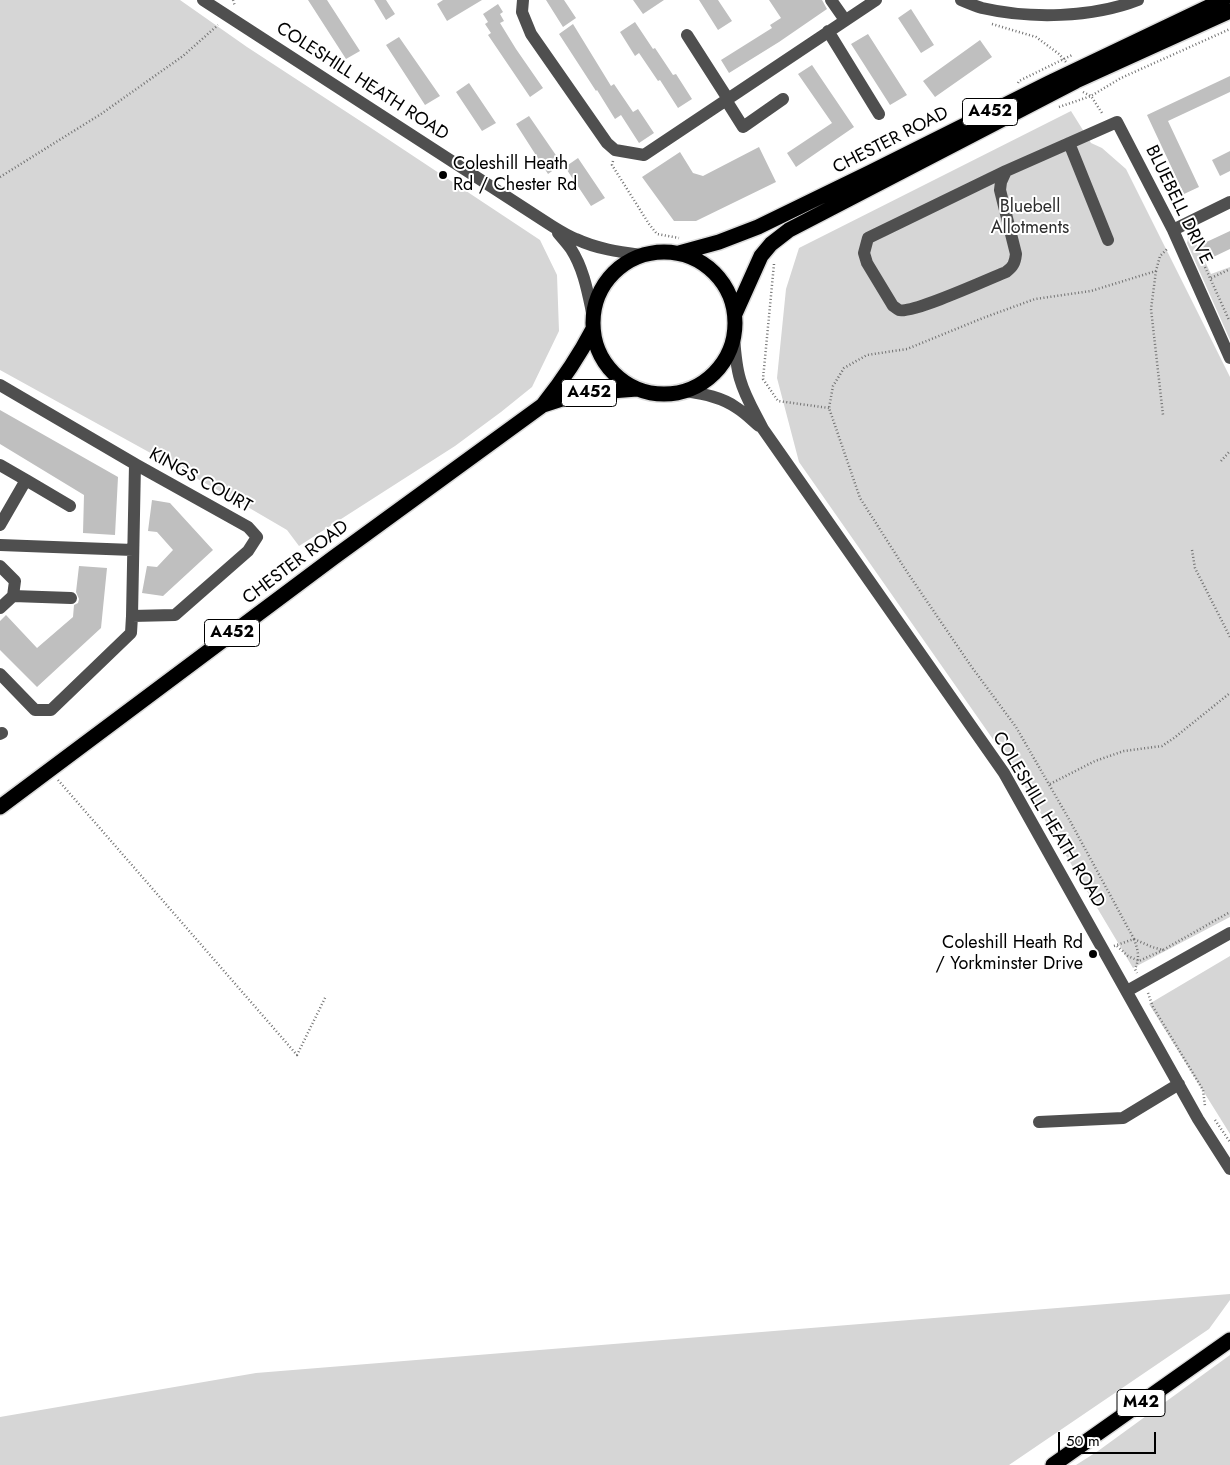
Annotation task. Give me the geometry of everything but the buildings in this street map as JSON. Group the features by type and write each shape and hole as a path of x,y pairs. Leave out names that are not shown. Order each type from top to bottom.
{"highway":[{"name":"CHESTER ROAD","path":"681,246 719,242 758,227 1049,83 1223,0"},
{"name":"CHESTER ROAD","path":"735,314 761,256 770,244 789,230 1076,81 1230,11"},
{"path":"681,246 710,268 722,281 730,297 735,314 734,337 728,355 717,371 702,383 685,391 669,394 652,394 637,389 620,379 606,365 597,348 593,323 597,297 608,278 623,264 642,254 667,251 681,246"},
{"name":"CHESTER ROAD","path":"0,807 333,558 543,405 582,349 593,323"},
{"name":"CHESTER ROAD","path":"543,405 574,395 637,389"},
{"name":"M42","path":"1053,1465 1230,1340"}],"street":[{"name":"COLESHILL HEATH ROAD","path":"203,0 231,11 552,226 592,246 642,254"},
{"path":"523,0 522,12 531,34 606,143 617,150 644,155 876,0"},
{"path":"831,0 845,20"},
{"path":"961,0 982,8 1045,16 1085,14 1138,0"},
{"path":"828,31 879,114"},
{"path":"687,35 743,127 783,99"},
{"path":"1006,171 1000,190 1016,254 1016,261 1012,267 1006,272 908,310 899,310 893,306 867,263 864,253 868,238 1006,171 1117,122"},
{"name":"BLUEBELL DRIVE","path":"1117,122 1175,235 1230,358"},
{"path":"1069,143 1108,240"},
{"path":"1175,235 1230,202"},
{"name":"COLESHILL HEATH ROAD","path":"552,226 570,248 579,264 586,283 593,323"},
{"name":"COLESHILL HEATH ROAD","path":"734,337 740,380 763,429 1004,773 1110,948 1127,991 1198,1119 1230,1169"},
{"path":"0,385 135,464"},
{"name":"COLESHILL HEATH ROAD","path":"685,391 725,401 738,408 763,429"},
{"name":"KINGS COURT","path":"135,464 248,527 257,537 248,551 175,615 132,616 133,550 135,464"},
{"path":"0,465 70,506"},
{"path":"0,525 26,480"},
{"path":"0,545 133,550"},
{"path":"0,566 15,581 14,596"},
{"path":"0,608 14,596 71,598"},
{"path":"0,674 35,710 51,710 131,633 132,616"},
{"path":"1127,991 1230,933"},
{"path":"1039,1122 1123,1118 1179,1084"}],"path":[{"path":"0,177 101,114 183,56 231,11 233,0"},
{"path":"990,24 1036,37 1063,59"},
{"path":"1057,107 1091,96 1120,78 1230,29"},
{"path":"1044,68 1074,54"},
{"path":"1076,81 1081,91 1091,96 1102,113 1117,122"},
{"path":"617,150 612,165 648,224 657,234 681,246"},
{"path":"1163,415 1151,309 1160,256 1175,235"},
{"path":"770,244 774,261 763,380 778,401 828,408"},
{"path":"1210,278 1230,269"},
{"path":"1156,271 1091,291 1035,299 907,349 867,355 844,368 833,386 828,408 860,498 907,572 971,666 1016,727 1134,939 1138,948 1138,961 1135,969 1153,1007 1203,1090 1206,1107"},
{"path":"1221,461 1230,451"},
{"path":"1192,550 1195,568 1230,637"},
{"path":"1049,784 1095,761 1124,751 1162,746 1230,692"},
{"path":"49,770 297,1055 326,996"},
{"path":"1138,961 1163,950 1230,912"},
{"path":"1110,948 1134,939 1163,950"},
{"path":"1110,948 1138,961"},
{"path":"1213,1118 1230,1142"}],"green space":[{"path":"0,0 180,0 247,47 540,240 557,275 559,331 532,387 455,446 299,546 287,530 0,370"},
{"name":"Bluebell Allotments","path":"1071,111 1091,143 1102,148 1126,169 1230,377 1230,917 1133,968 1018,775 799,462 777,378 786,289 799,248"},
{"path":"1190,230 1211,274 1230,267 1230,340 1187,243"},
{"path":"1230,956 1230,1134 1149,1004"},
{"path":"1230,1294 1230,1300 1209,1329 1009,1465 0,1465 0,1417 256,1373"},
{"path":"1230,1355 1230,1465 1076,1465 1098,1451"}],"place":[{"name":"Coleshill Heath Rd / Chester Rd","path":"443,175"},
{"name":"Coleshill Heath Rd / Yorkminster Drive","path":"1093,954"}]}
